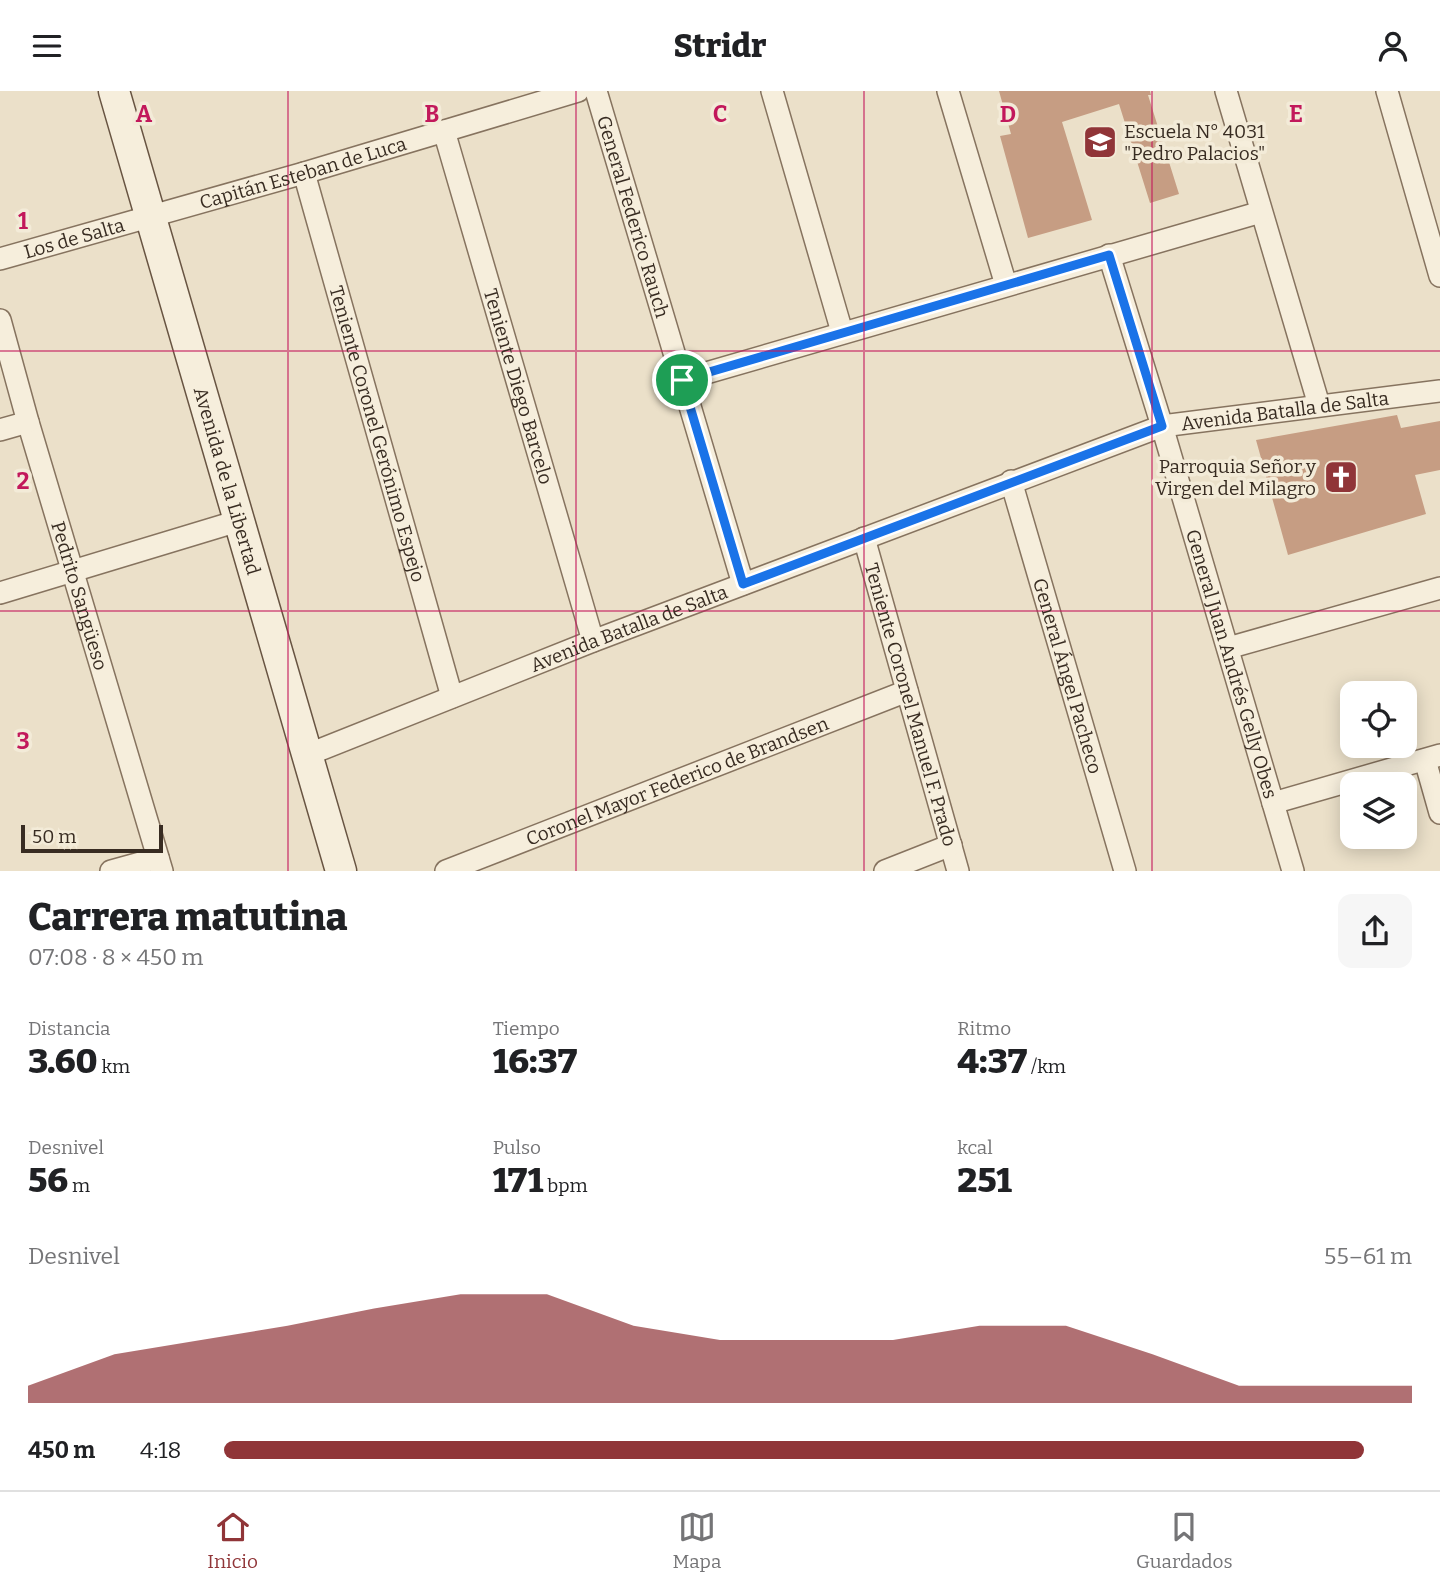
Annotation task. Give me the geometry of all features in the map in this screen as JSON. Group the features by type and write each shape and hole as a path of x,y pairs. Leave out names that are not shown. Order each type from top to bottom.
{"main road":[{"name":"Avenida de la Libertad","path":"114,91 341,870"}],"street":[{"name":"Capitán Esteban de Luca","path":"149,216 578,91"},
{"name":"General Federico Rauch","path":"596,91 743,584"},
{"path":"772,91 842,332"},
{"path":"948,91 1006,285"},
{"path":"1226,91 1320,405"},
{"path":"1387,91 1440,276"},
{"name":"Teniente Diego Barcelo","path":"444,131 593,641"},
{"name":"Teniente Coronel Gerónimo Espejo","path":"303,173 452,697"},
{"path":"682,380 1261,212"},
{"name":"Los de Salta","path":"0,259 149,216"},
{"name":"General Juan Andrés Gelly Obes","path":"1109,255 1293,870"},
{"name":"Pedrito Sangüeso","path":"0,320 160,864"},
{"name":"Avenida Batalla de Salta","path":"307,755 593,641 1162,426 1440,391"},
{"path":"0,430 28,422"},
{"name":"General Ángel Pacheco","path":"1011,481 1125,870"},
{"path":"0,593 238,521"},
{"name":"Teniente Coronel Manuel F. Prado","path":"864,538 958,870"},
{"path":"1228,648 1440,588"},
{"name":"Coronel Mayor Federico de Brandsen","path":"446,870 907,691"},
{"path":"1273,803 1432,758 1440,813"},
{"path":"885,870 951,845"},
{"path":"111,870 160,864"}],"building":[{"path":"999,91 1150,91 1151,95 1148,95 1179,194 1150,203 1119,104 1062,122 1092,220 1028,238 1000,136 1011,134"},
{"name":"Parroquia Señor y Virgen del Milagro","path":"1397,415 1401,428 1440,421 1440,470 1415,475 1426,514 1288,555 1256,440"}],"place":[{"name":"Escuela N° 4031 \"Pedro Palacios\"","path":"1100,142"},
{"name":"Parroquia Señor y Virgen del Milagro","path":"1341,477"}],"route":[{"path":"1109,255 1162,426 743,584 682,380 1109,255"}]}
